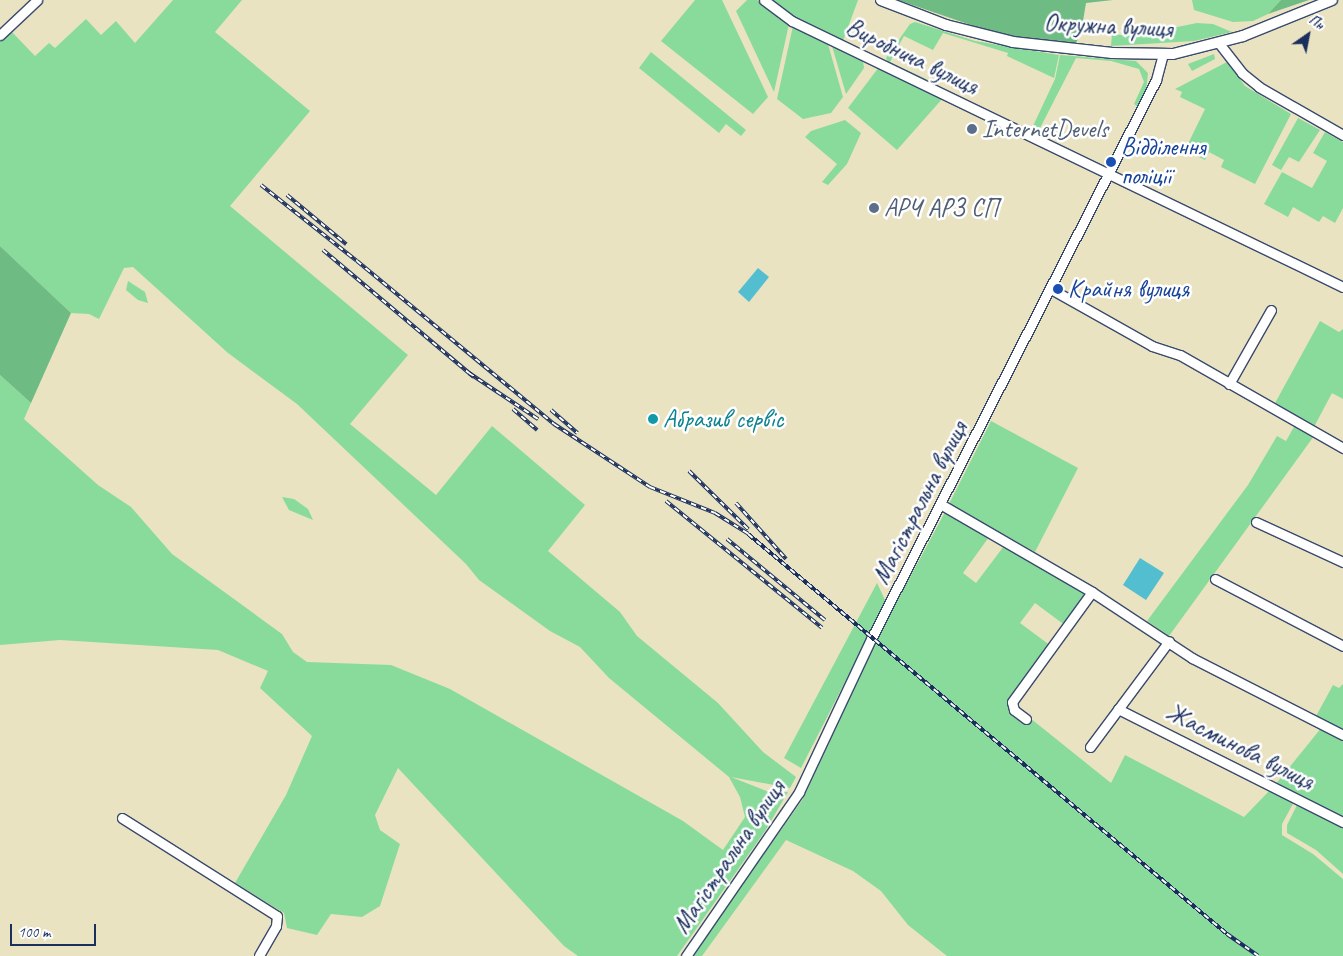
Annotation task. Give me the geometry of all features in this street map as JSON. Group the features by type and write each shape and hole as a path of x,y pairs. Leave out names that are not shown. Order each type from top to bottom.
{"main road":[{"name":"Окружна вулиця","path":"881,0 946,25 1013,42 1103,52 1163,54 1173,54 1284,22 1332,0"}],"street":[{"path":"0,35 38,0"},
{"name":"Виробнича вулиця","path":"764,0 792,21 1343,287"},
{"path":"1218,42 1242,73 1259,87 1343,135"},
{"name":"Магістральна вулиця","path":"686,956 799,792 872,637 942,505 1162,68 1163,54"},
{"path":"1051,289 1152,346 1180,355 1343,448"},
{"path":"1229,384 1271,310"},
{"path":"942,505 1092,592 1169,641 1192,658 1343,734"},
{"path":"1256,522 1343,562"},
{"path":"1215,579 1343,646"},
{"path":"1026,719 1014,710 1012,702 1092,592"},
{"path":"1090,747 1169,641"},
{"name":"Жасминова вулиця","path":"1118,709 1343,822"},
{"path":"122,818 277,916 276,926 259,956"}],"green space":[{"path":"173,0 242,0 215,32 310,111 230,206 408,355 350,424 436,495 492,426 585,505 548,551 620,612 637,636 718,703 763,752 796,777 790,788 731,777 769,792 788,792 765,831 677,956 578,956 564,946 398,768 375,815 380,830 400,844 380,906 362,917 331,914 317,935 287,928 284,913 235,883 286,795 312,736 260,688 268,671 218,650 60,640 0,645 0,375 31,403 24,419 98,485 131,507 172,554 282,634 293,652 307,662 391,665 450,689 683,821 723,850 745,817 740,797 729,777 609,678 580,647 550,631 479,580 466,564 297,404 228,353 133,267 124,268 99,319 89,314 71,313 0,246 0,42 12,32 35,56 49,43 55,48 86,19 101,35 116,21 135,43"},
{"path":"695,0 722,0 768,97 753,114 661,41"},
{"path":"747,0 757,0 789,24 774,92 736,11"},
{"path":"773,0 858,0 843,41 793,16"},
{"path":"898,0 1113,0 1086,3 1081,33 1075,45 994,33"},
{"path":"1192,0 1281,0 1268,14 1253,21 1233,22 1194,10"},
{"path":"1281,0 1309,0 1268,14"},
{"path":"915,22 975,41 1059,55 1054,78 1007,56 1008,53 943,33 933,50 904,36 890,62 928,80 923,80 889,64 886,58 910,24"},
{"path":"1197,23 1213,24 1232,32 1194,41 1111,46 1112,34 1132,36"},
{"path":"793,26 828,44 843,97 831,113 803,119 777,99"},
{"path":"832,46 863,61 864,68 846,94"},
{"path":"651,52 746,130 741,136 726,124 719,133 639,68"},
{"path":"1214,54 1215,59 1192,71 1188,64"},
{"path":"1060,55 1136,61 1148,73 1146,91 1137,106 1134,104 1144,82 1139,69 1111,61 1076,58 1038,132 1033,126 1055,79"},
{"path":"1227,62 1245,86 1291,114 1255,184 1221,167 1224,160 1209,152 1205,160 1185,150 1205,109 1180,97 1182,92 1175,89"},
{"path":"879,67 943,98 897,150 848,108"},
{"path":"1298,118 1320,130 1299,162 1289,157 1281,170 1272,165"},
{"path":"845,120 861,133 847,164 828,185 822,182 837,164 805,137 811,131"},
{"path":"1325,132 1343,142 1343,208 1335,223 1323,216 1319,222 1293,207 1288,217 1264,204 1282,172 1312,188 1327,161 1313,153"},
{"path":"0,246 71,313 31,403 0,375"},
{"path":"128,281 145,292 148,303 138,300 126,290"},
{"path":"1320,321 1339,332 1343,329 1343,399 1332,393 1314,427 1274,405"},
{"path":"991,421 1078,468 1035,552 949,504"},
{"path":"1295,425 1314,436 1169,636 1147,621 1248,485 1277,436 1286,441"},
{"path":"282,497 294,499 308,509 313,520 289,510"},
{"path":"945,512 989,537 963,573 976,583 1004,546 1088,594 1066,626 1035,603 1020,623 1051,646 1010,702 1111,783 1125,755 1244,817 1272,788 1294,802 1282,824 1282,835 1313,854 1343,879 1343,956 947,956 908,925 881,891 853,871 786,840 702,956 691,956 803,799 878,637"},
{"path":"877,583 886,602 801,768 784,758"},
{"path":"1343,684 1343,732 1315,718 1333,685 1339,688"},
{"path":"1322,727 1343,737 1343,819 1275,785"},
{"path":"1298,803 1343,825 1343,874 1316,850 1287,833 1287,825"}],"water":[{"path":"758,268 769,277 749,302 738,292"},
{"path":"1140,558 1164,573 1146,600 1123,585"}],"railway":[{"path":"261,185 357,261 554,424 650,487 715,513 748,534 1227,934 1258,956"},
{"path":"287,195 346,244"},
{"path":"323,250 474,377"},
{"path":"469,373 538,419"},
{"path":"513,409 537,430"},
{"path":"551,410 577,433"},
{"path":"689,471 748,529"},
{"path":"666,501 822,628"},
{"path":"736,503 786,559"},
{"path":"727,539 825,620"}],"place":[{"name":"InternetDevels","path":"972,129"},
{"name":"Відділення поліції","path":"1111,162"},
{"name":"АРЧ АРЗ СП","path":"874,208"},
{"name":"Крайня вулиця","path":"1058,289"},
{"name":"Абразив сервіс","path":"653,419"}]}
